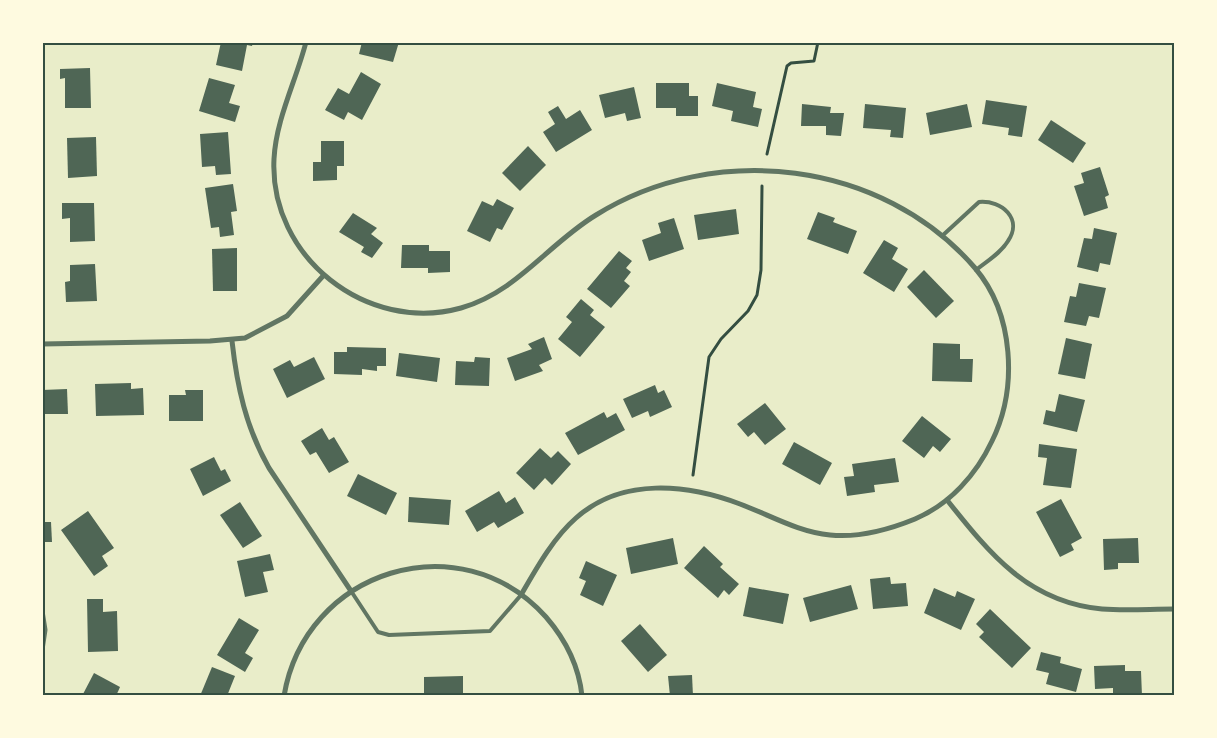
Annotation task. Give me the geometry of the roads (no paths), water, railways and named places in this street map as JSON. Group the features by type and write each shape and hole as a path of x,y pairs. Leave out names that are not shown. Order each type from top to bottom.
{"street":[{"path":"306,42 280,122 274,173 280,205 290,230 304,254 323,276 369,302 398,311 431,313 462,308 489,297 513,283 570,233 621,200 661,184 722,171 757,170 790,172 846,184 868,192 900,208 942,236 976,270 991,294 1004,332 1008,359 1008,388 1002,416 992,442 977,466 947,500 923,515 880,531 839,536 818,533 786,524 748,507 703,492 649,488 630,491 592,506 578,516 565,529 521,595"},
{"path":"42,344 232,341 260,333 287,316 323,276"},
{"path":"232,341 242,407 257,447 351,591"},
{"path":"947,500 1002,565 1018,577 1049,594 1101,609 1174,609"},
{"path":"284,696 294,660 306,637 326,612 351,591 388,574 412,568 436,567 484,576 521,595 540,611 559,635 573,662 582,696"},
{"path":"42,611 46,630 42,650"}],"lane":[{"path":"942,236 979,202 997,203 1005,208 1012,225 1012,234 1000,250 976,270"},
{"path":"351,591 378,632 389,635 490,631 521,595"}]}
